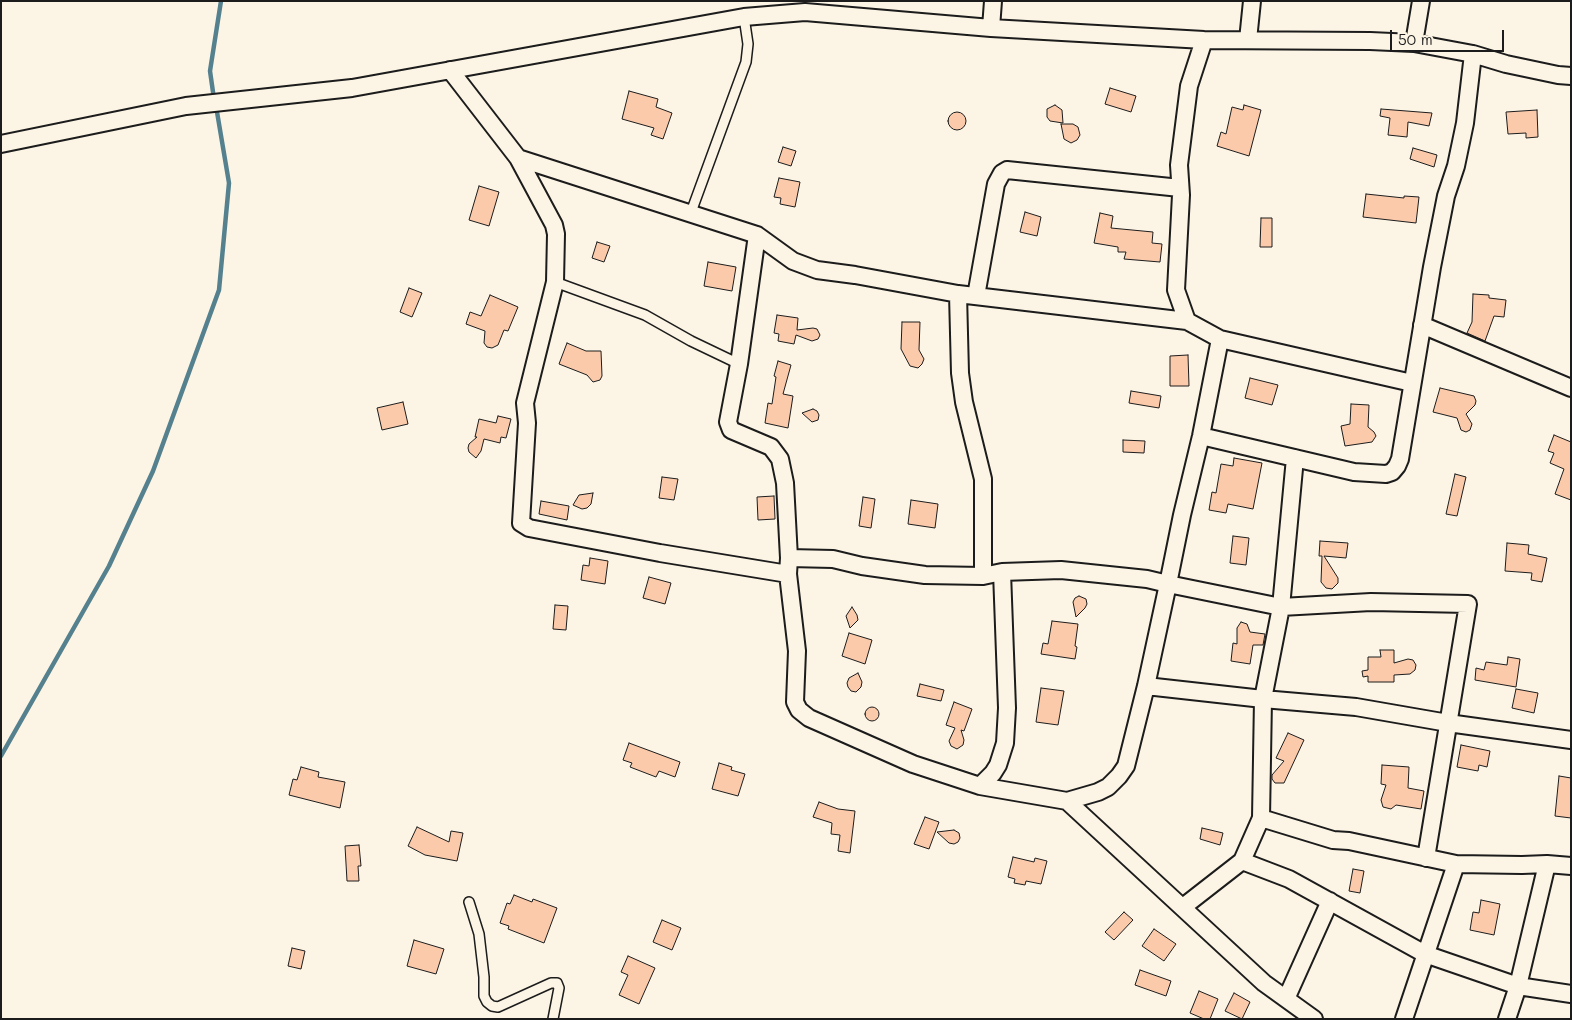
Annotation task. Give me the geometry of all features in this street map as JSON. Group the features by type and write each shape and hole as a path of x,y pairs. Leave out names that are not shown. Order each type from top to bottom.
{"street":[{"path":"991,28 993,1"},
{"path":"1248,40 1252,1"},
{"path":"1414,44 1421,1"},
{"path":"1,144 186,106 352,88 806,7 991,28 1204,40 1370,41 1414,44 1473,54 1506,64 1571,76"},
{"path":"1187,321 1176,290 1180,188 1179,165 1189,86 1204,40"},
{"path":"1201,436 1354,472 1378,474 1392,472 1397,466 1400,459 1446,196 1456,166 1465,123 1473,54"},
{"path":"450,70 518,158 554,225 556,234 555,282 525,404 527,423 521,518 523,525 529,528 660,553 788,574"},
{"path":"518,158 757,235 793,261 817,270 958,294 1187,321 1220,339 1412,383"},
{"path":"976,296 996,184 1002,173 1007,170 1180,188"},
{"path":"757,235 728,426 736,432 771,447 780,459 785,483 789,558 788,574 797,643 795,702 799,710 809,718 914,764 980,786 1067,801 1103,790 1115,781 1126,766 1146,686 1182,515 1201,436 1220,339"},
{"path":"958,294 960,374 964,402 983,479 983,576"},
{"path":"1422,325 1571,388"},
{"path":"1183,908 1242,861 1261,818 1263,699 1281,607 1295,458"},
{"path":"789,558 833,558 857,565 925,575 983,576 1002,572 1061,570 1148,579 1281,607 1371,602 1468,604 1426,858"},
{"path":"980,786 998,765 1005,743 1007,708 1002,572"},
{"path":"1146,686 1356,707 1448,723 1571,740"},
{"path":"1067,801 1264,982 1314,1019"},
{"path":"1261,818 1332,840 1349,841 1456,864 1547,864 1571,866"},
{"path":"1242,861 1289,879 1425,954 1518,986 1571,994"},
{"path":"1404,1019 1456,864"},
{"path":"1507,1019 1518,986 1547,864"},
{"path":"1286,999 1330,901"}],"lane":[{"path":"690,214 746,62 748,44 744,17"},
{"path":"555,282 645,315 691,342 738,364"},
{"path":"469,902 479,934 484,977 484,996 487,1002 492,1006 498,1007 551,983 557,983 559,988 553,1019"}],"building":[{"path":"1110,88 1136,96 1131,112 1105,104"},
{"path":"629,91 658,99 656,107 672,113 663,139 651,135 654,128 622,119"},
{"path":"1055,105 1062,110 1063,123 1050,121 1047,117 1047,109"},
{"path":"1244,105 1261,110 1249,156 1217,146 1221,132 1226,134 1232,107 1243,110"},
{"path":"1381,109 1432,113 1429,126 1408,122 1407,137 1388,135 1390,118 1380,116"},
{"path":"1537,110 1538,137 1526,138 1526,133 1508,134 1506,112"},
{"path":"957,112 963,115 966,121 963,127 957,130 951,127 948,121 951,115"},
{"path":"1061,124 1073,124 1078,127 1080,135 1077,140 1071,143 1064,139"},
{"path":"783,147 796,151 791,166 778,162"},
{"path":"1413,148 1437,155 1434,167 1410,159"},
{"path":"779,178 800,182 795,207 780,204 781,198 774,197"},
{"path":"479,186 499,192 489,226 469,220"},
{"path":"1366,194 1404,198 1404,196 1419,197 1416,223 1363,217"},
{"path":"1025,212 1041,217 1037,236 1020,232"},
{"path":"1100,213 1113,216 1111,228 1153,232 1152,243 1162,244 1160,262 1124,259 1126,252 1118,252 1118,247 1094,243"},
{"path":"1261,218 1272,218 1272,247 1260,247"},
{"path":"597,242 610,246 604,262 592,258"},
{"path":"708,262 736,267 732,291 704,286"},
{"path":"409,288 422,293 412,317 400,312"},
{"path":"1473,294 1489,295 1489,298 1506,300 1504,317 1494,316 1485,341 1467,333 1472,322"},
{"path":"490,295 518,307 508,331 504,330 498,345 492,348 487,347 484,343 485,331 466,324 470,312 481,316"},
{"path":"777,315 798,318 797,330 817,329 820,335 818,339 812,341 796,335 794,344 778,341 779,334 774,333"},
{"path":"902,322 920,322 919,350 924,359 918,368 910,366 901,349"},
{"path":"567,343 586,351 601,351 602,376 600,380 593,382 587,375 559,364"},
{"path":"1188,355 1189,386 1170,386 1170,356"},
{"path":"778,361 791,365 783,394 793,396 788,428 765,423 768,403 772,404 776,377 774,376"},
{"path":"1250,378 1278,385 1272,405 1245,398"},
{"path":"1440,388 1474,396 1475,405 1466,414 1472,424 1470,430 1466,432 1461,430 1457,418 1433,412"},
{"path":"1131,391 1161,396 1159,408 1129,403"},
{"path":"403,402 408,424 382,430 377,408"},
{"path":"1351,404 1369,405 1368,427 1376,436 1372,442 1345,446 1341,426 1350,424"},
{"path":"813,409 819,415 818,420 812,422 802,413"},
{"path":"498,416 511,419 506,438 501,437 500,443 484,439 481,451 476,458 469,452 468,448 469,444 477,437 475,437 479,419 496,423"},
{"path":"1554,435 1571,442 1571,500 1555,494 1564,469 1550,463 1554,453 1548,451"},
{"path":"1123,440 1145,441 1144,453 1123,452"},
{"path":"1234,458 1262,463 1253,509 1228,504 1226,513 1209,510 1212,492 1216,493 1221,464 1233,466"},
{"path":"1455,474 1466,477 1457,516 1446,514"},
{"path":"662,477 678,479 674,500 659,498"},
{"path":"593,493 591,504 587,508 582,509 573,505 579,495"},
{"path":"774,496 775,519 758,520 757,497"},
{"path":"863,497 875,499 871,528 859,526"},
{"path":"911,500 938,504 935,528 908,524"},
{"path":"541,501 569,506 567,520 539,514"},
{"path":"1233,536 1249,538 1246,565 1230,563"},
{"path":"1320,541 1348,543 1346,558 1324,556 1338,578 1338,583 1332,589 1326,588 1321,582 1322,556 1319,556"},
{"path":"1507,543 1529,545 1528,554 1547,558 1542,582 1531,580 1532,573 1505,571"},
{"path":"590,558 608,561 605,584 581,580 583,565 589,566"},
{"path":"649,577 671,583 665,604 643,598"},
{"path":"1079,596 1086,599 1087,604 1076,617 1073,602"},
{"path":"555,605 568,606 566,630 553,629"},
{"path":"852,607 858,620 850,628 846,616"},
{"path":"1052,621 1078,624 1075,659 1041,654 1043,643 1048,644"},
{"path":"1241,622 1247,624 1250,632 1265,634 1263,645 1253,645 1250,664 1231,661 1233,643 1237,644 1237,628"},
{"path":"849,633 872,640 865,664 842,656"},
{"path":"1380,650 1394,650 1394,663 1408,659 1413,660 1416,665 1415,670 1410,674 1394,675 1394,682 1368,682 1368,676 1363,677 1362,671 1368,670 1368,657 1381,657"},
{"path":"1508,657 1520,659 1516,687 1475,680 1476,668 1484,670 1486,662 1507,665"},
{"path":"858,673 862,682 861,687 856,692 851,691 847,683 849,678"},
{"path":"920,684 944,690 941,701 917,696"},
{"path":"1041,688 1064,691 1058,725 1036,722"},
{"path":"1516,689 1538,693 1534,713 1512,708"},
{"path":"954,702 972,709 964,731 961,730 964,740 963,745 957,749 951,746 949,741 955,728 946,725"},
{"path":"872,707 877,709 879,714 877,719 872,721 867,719 865,714 867,709"},
{"path":"1288,733 1304,740 1284,783 1275,783 1272,775 1284,761 1276,758"},
{"path":"629,743 680,762 675,777 659,771 656,777 630,767 632,763 623,760"},
{"path":"1461,745 1490,751 1487,767 1479,765 1478,771 1457,767"},
{"path":"719,763 732,767 731,770 745,774 738,796 712,789"},
{"path":"1382,765 1409,767 1408,788 1424,791 1421,809 1396,805 1391,809 1383,807 1381,800 1386,785 1381,784"},
{"path":"301,767 319,772 318,777 345,782 340,808 289,795 293,779 297,780"},
{"path":"1559,776 1571,778 1571,818 1555,816"},
{"path":"819,802 838,809 855,811 850,853 838,851 840,835 831,834 832,823 813,817"},
{"path":"925,817 939,822 929,849 914,844"},
{"path":"417,827 449,842 451,831 463,833 457,861 425,855 408,846"},
{"path":"1202,828 1223,833 1220,845 1200,839"},
{"path":"954,830 959,833 960,838 954,844 949,843 937,832"},
{"path":"359,845 361,866 358,866 359,881 347,881 345,846"},
{"path":"1013,857 1034,862 1035,858 1047,861 1041,884 1026,881 1025,885 1014,883 1015,879 1008,877"},
{"path":"1353,869 1364,871 1360,893 1349,891"},
{"path":"514,895 532,902 533,899 557,908 544,943 508,929 509,926 500,923 507,903 510,904"},
{"path":"1481,900 1500,904 1494,935 1470,930 1473,912 1479,913"},
{"path":"1124,912 1133,920 1114,940 1105,932"},
{"path":"662,920 681,928 672,950 653,942"},
{"path":"1154,929 1176,944 1164,961 1142,946"},
{"path":"414,940 444,949 436,974 407,966"},
{"path":"292,948 305,951 301,969 288,966"},
{"path":"628,956 655,968 639,1004 619,995 628,975 621,972"},
{"path":"1140,970 1171,981 1166,996 1135,985"},
{"path":"1199,991 1218,999 1210,1019 1204,1019 1190,1013"},
{"path":"1234,993 1250,1002 1242,1019 1225,1011"}],"waterway":[{"path":"214,99 210,71 221,1"},
{"path":"1,756 109,566 153,471 219,290 229,183 216,106"}]}
